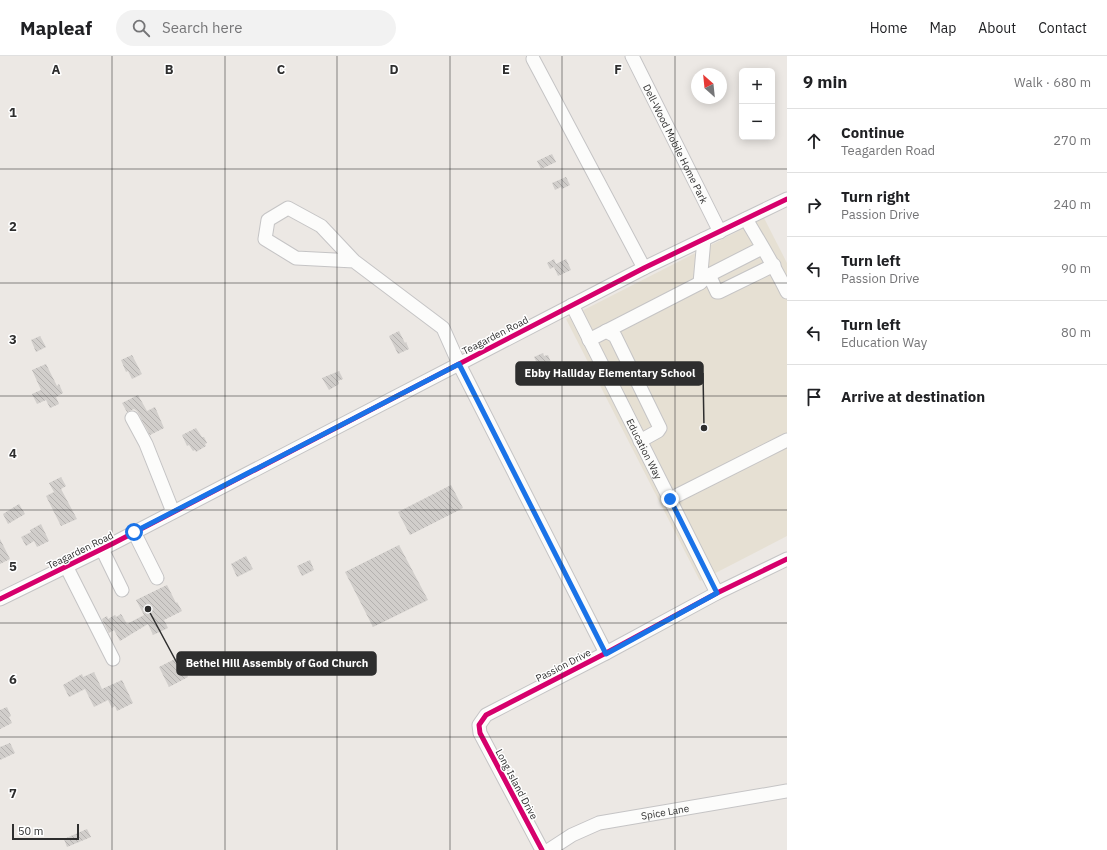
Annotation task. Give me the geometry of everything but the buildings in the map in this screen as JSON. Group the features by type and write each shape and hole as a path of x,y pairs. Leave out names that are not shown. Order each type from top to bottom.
{"street":[{"name":"Dell-Wood Mobile Home Park","path":"632,56 720,232"},
{"path":"533,59 644,268"},
{"name":"Teagarden Road","path":"0,599 102,549 644,268 787,199"},
{"name":"Passion Drive","path":"354,261 296,258 265,239 268,220 288,208 321,226 354,261 442,328 606,654"},
{"path":"746,219 762,248 774,265 787,292"},
{"path":"704,239 704,279 717,292 774,265"},
{"path":"589,340 762,248"},
{"name":"Education Way","path":"572,305 717,593"},
{"path":"606,331 615,336 660,428 658,431 640,441"},
{"path":"132,418 146,444 173,512"},
{"path":"670,499 787,440"},
{"path":"134,532 157,578"},
{"path":"102,549 122,590"},
{"name":"Passion Drive","path":"479,725 486,715 606,654 717,593 787,559"},
{"path":"66,566 113,659"},
{"name":"Long Island Drive","path":"479,725 480,733 542,850"},
{"name":"Spice Lane","path":"549,850 572,835 599,823 787,791"}],"shaded area":[{"path":"764,218 787,263 787,536 700,581 566,319"}],"cycle path":[{"path":"0,599 112,544 644,268 787,199"},
{"path":"542,850 480,733 479,725 486,715 606,653 717,593 787,559"}],"place":[{"name":"Ebby Halliday Elementary School","path":"704,428"},
{"name":"Bethel Hill Assembly of God Church","path":"148,609"}],"route":[{"path":"134,532 459,364 606,654 717,593 670,499"}]}
